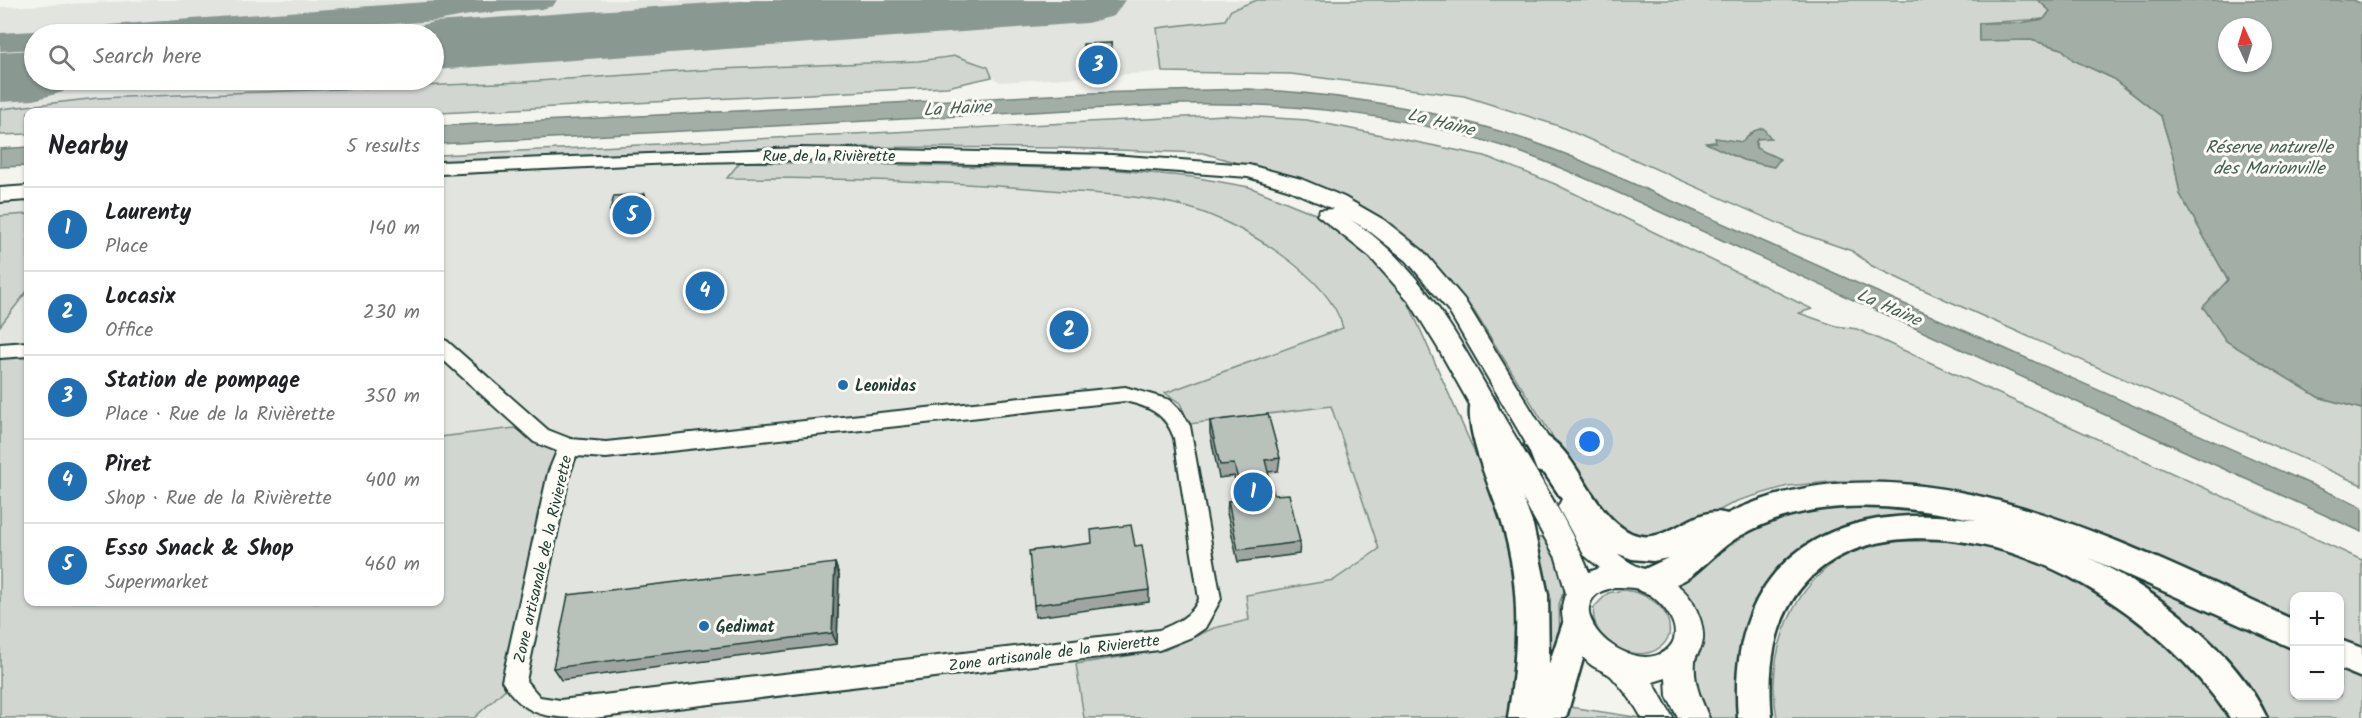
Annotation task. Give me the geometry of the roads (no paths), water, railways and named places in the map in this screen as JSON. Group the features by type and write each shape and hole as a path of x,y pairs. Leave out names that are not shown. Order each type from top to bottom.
{"highway":[{"path":"1483,404 1490,449 1518,525 1532,595 1532,669 1524,718"},
{"path":"1539,444 1595,523 1604,532 1625,545 1646,549 1665,547 1706,526 1786,504 1844,494 1908,496 1975,508 2043,529 2114,555 2290,633"},
{"path":"1638,578 1678,570 1717,534 1760,513"},
{"path":"1755,718 1753,675 1759,637 1776,596 1790,576 1816,553 1846,538 1881,529 1915,526 1955,528 1996,536 2038,549 2104,581 2161,619 2191,646 2221,677 2250,718"},
{"path":"1549,718 1579,608"},
{"path":"2344,656 2362,663"}],"main road":[{"name":"Rue de la Rivièrette","path":"444,168 694,156 800,154 1112,161 1218,170"},
{"path":"1218,170 1311,206 1350,229 1377,249 1400,272 1426,306 1569,556 1588,644 1599,655 1619,665 1639,670 1653,670 1680,658"},
{"path":"1218,170 1249,171 1315,193 1357,213 1408,250 1430,271 1456,306 1539,444 1544,460 1594,548 1638,578 1672,597 1687,620 1688,643 1680,658 1682,696 1694,718"},
{"path":"0,195 24,193"},
{"path":"1579,608 1592,581 1602,577 1638,578"},
{"path":"1619,665 1644,693 1658,718"}],"street":[{"path":"0,351 24,349"},
{"name":"Zone artisanale de la Rivierette","path":"444,350 541,436 569,447 606,450 1125,394 1154,400 1171,410 1182,430 1210,599 1207,612 1200,620 1160,640 560,711 539,710 522,698 514,681 559,473 569,447"}],"water":[{"name":"Réserve naturelle des Marionville","path":"2038,0 2354,0 2362,4 2362,409 2318,397 2226,341 2203,307 2228,280 2180,194 2173,156 2161,116 2112,78 2073,60 2062,49 2031,40 1979,41 1979,23 2019,23 2044,19 2050,11"},
{"name":"La Haine","path":"1249,89 1332,96 1454,119 1534,142 1573,157 2362,507 2362,532 1585,178 1502,146 1423,125 1303,108 1181,104 444,144 444,126 1090,93"},
{"path":"1763,128 1771,138 1757,139 1756,148 1780,159 1774,167 1743,160 1706,143 1716,142 1715,138 1742,142 1754,131"},
{"path":"24,147 24,166 0,167 0,149"}],"place":[{"name":"Station de pompage","path":"1098,65"},
{"name":"Esso Snack & Shop","path":"632,215"},
{"name":"Piret","path":"705,291"},
{"name":"Locasix","path":"1069,330"},
{"name":"Leonidas","path":"843,385"},
{"name":"Laurenty","path":"1253,492"},
{"name":"Gedimat","path":"704,626"}]}
